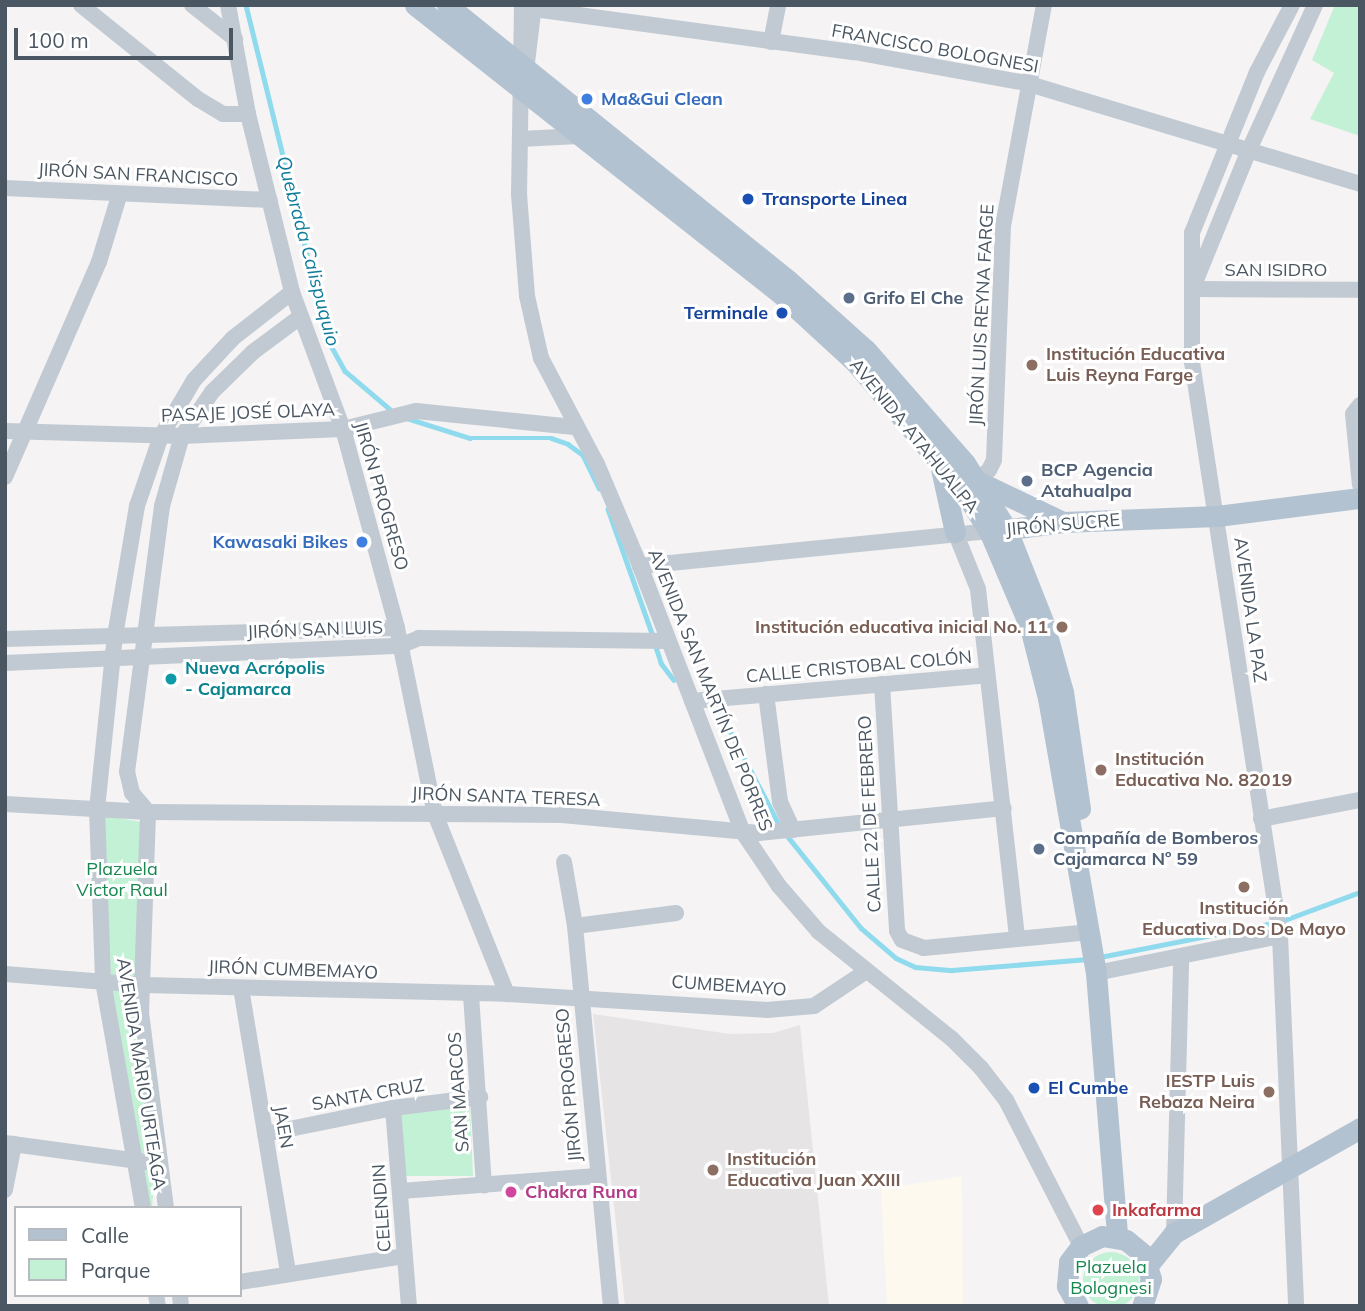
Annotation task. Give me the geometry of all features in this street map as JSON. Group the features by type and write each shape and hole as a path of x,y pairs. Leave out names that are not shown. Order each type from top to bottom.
{"main road":[{"name":"AVENIDA ATAHUALPA","path":"415,5 781,294 856,363 940,464 970,485"},
{"name":"AVENIDA ATAHUALPA","path":"447,5 524,64 789,281 866,350 970,485 998,530 1038,656 1093,956 1118,1236"},
{"path":"940,464 955,532"},
{"path":"970,485 1063,522"},
{"name":"JIRÓN SUCRE","path":"998,530 1063,522 1217,516 1360,498"},
{"path":"1149,1264 1174,1233 1287,1166 1360,1128"},
{"path":"1078,1306 1067,1286 1066,1271 1081,1246 1102,1236 1118,1236 1135,1245 1149,1264 1149,1293 1142,1306"}],"street":[{"path":"81,5 198,99 223,114 248,114"},
{"path":"192,5 235,39"},
{"name":"JIRÓN PROGRESO","path":"228,5 248,114 292,292 344,429 397,628 435,814 508,994"},
{"path":"771,42 778,5"},
{"name":"JIRÓN LUIS REYNA FARGE","path":"970,485 994,460 1003,226 1026,83 1044,5"},
{"name":"AVENIDA LA PAZ","path":"1292,5 1226,144 1192,233 1192,362 1279,934 1287,1166 1296,1306"},
{"name":"AVENIDA LA PAZ","path":"1193,289 1249,150 1315,5"},
{"name":"AVENIDA SAN MARTÍN DE PORRES","path":"530,6 521,89 520,139 527,296 541,358 574,427 597,464 640,566 664,642 692,701 742,831 779,886 819,932 865,972 951,1038 981,1068 1006,1100 1081,1246"},
{"name":"FRANCISCO BOLOGNESI","path":"530,6 867,54 1026,83 1360,184"},
{"path":"520,139 579,136"},
{"name":"JIRÓN SAN FRANCISCO","path":"5,188 270,200"},
{"path":"5,477 99,262 119,195"},
{"name":"SAN ISIDRO","path":"1193,289 1360,290"},
{"name":"AVENIDA MARIO URTEAGA","path":"143,1206 103,980 97,809 115,636 137,506 161,436 194,380 233,338 292,292"},
{"path":"148,813 132,793 127,772 145,656 162,506 182,436 212,392 253,352 300,317"},
{"path":"1360,405 1353,414 1360,485"},
{"name":"PASAJE JOSÉ OLAYA","path":"5,430 182,436 344,429 409,412 574,427"},
{"name":"JIRÓN SUCRE","path":"640,566 955,532 998,530"},
{"name":"AVENIDA ATAHUALPA","path":"955,532 973,569 1004,807 1017,939"},
{"name":"JIRÓN SAN LUIS","path":"5,639 397,628"},
{"name":"JIRÓN SAN LUIS","path":"5,663 400,646 419,638 664,642"},
{"name":"CALLE CRISTOBAL COLÓN","path":"692,701 987,675"},
{"name":"CALLE 22 DE FEBRERO","path":"882,684 897,931 902,940 924,948 1017,939"},
{"path":"766,694 780,802 793,830"},
{"path":"1261,820 1360,800"},
{"name":"JIRÓN SANTA TERESA","path":"5,804 148,813 562,815 773,832 1004,807"},
{"name":"AVENIDA MARIO URTEAGA","path":"148,813 141,1014 158,1163 166,1206"},
{"name":"JIRÓN PROGRESO","path":"564,862 575,926 596,1176 611,1306"},
{"path":"575,926 676,913"},
{"path":"1017,939 1093,956 1181,957 1279,934"},
{"path":"1174,1233 1181,957"},
{"name":"CUMBEMAYO","path":"581,997 795,1010 814,1006 865,972"},
{"name":"JIRÓN CUMBEMAYO","path":"5,974 144,985 581,997"},
{"name":"JAEN","path":"241,988 288,1273"},
{"name":"SAN MARCOS","path":"471,995 484,1186"},
{"name":"SANTA CRUZ","path":"265,1134 393,1108 480,1097"},
{"name":"CELENDIN","path":"393,1108 410,1306"},
{"path":"5,1190 10,1143 158,1163"},
{"path":"401,1191 596,1176"},
{"path":"242,1282 404,1256"},
{"path":"1065,1306 1066,1271"}],"shaded area":[{"name":"Institución Educativa Juan XXIII","path":"593,1014 730,1034 773,1033 800,1025 829,1306 625,1306"},
{"path":"962,1176 963,1306 887,1306 881,1189"}],"green space":[{"path":"1335,5 1360,5 1360,136 1310,119 1334,73 1312,60"},
{"name":"Plazuela Victor Raul","path":"100,815 148,823 139,979 98,972"},
{"path":"128,985 154,1158 140,1157 108,986"},
{"path":"470,1104 473,1176 406,1176 399,1114"},
{"path":"140,1165 155,1166 152,1206 137,1206"},
{"name":"Plazuela Bolognesi","path":"1111,1252 1122,1254 1131,1260 1137,1269 1137,1291 1131,1300 1122,1306 1111,1308 1100,1306 1091,1300 1085,1291 1083,1280 1085,1269 1091,1260 1100,1254"}],"waterway":[{"name":"Quebrada Calispuquio","path":"246,5 329,342 345,371 392,411"},
{"name":"Quebrada Calispuquio","path":"406,418 470,438 551,438 568,444 583,455 599,488"},
{"name":"Quebrada Calispuquio","path":"608,509 653,636"},
{"name":"Quebrada Calispuquio","path":"655,644 661,663 674,680"},
{"name":"Quebrada Calispuquio","path":"719,710 780,826"},
{"name":"Quebrada Calispuquio","path":"785,833 861,928 896,958 915,967 952,970 1088,959"},
{"name":"Quebrada Calispuquio","path":"1282,921 1360,892"},
{"name":"Quebrada Calispuquio","path":"1100,957 1273,923"}],"place":[{"name":"Ma&Gui Clean","path":"587,99"},
{"name":"Transporte Linea","path":"748,199"},
{"name":"Grifo El Che","path":"849,298"},
{"name":"Terminale","path":"782,313"},
{"name":"Institución Educativa Luis Reyna Farge","path":"1032,365"},
{"name":"BCP Agencia Atahualpa","path":"1027,481"},
{"name":"Kawasaki Bikes","path":"362,542"},
{"name":"Institución educativa inicial No. 11","path":"1062,627"},
{"name":"Nueva Acrópolis - Cajamarca","path":"171,679"},
{"name":"Institución Educativa No. 82019","path":"1101,770"},
{"name":"Compañía de Bomberos Cajamarca Nº 59","path":"1039,849"},
{"name":"Institución Educativa Dos De Mayo","path":"1244,887"},
{"name":"El Cumbe","path":"1034,1088"},
{"name":"IESTP Luis Rebaza Neira","path":"1269,1092"},
{"name":"Institución Educativa Juan XXIII","path":"713,1170"},
{"name":"Chakra Runa","path":"511,1192"},
{"name":"Inkafarma","path":"1098,1210"}]}
